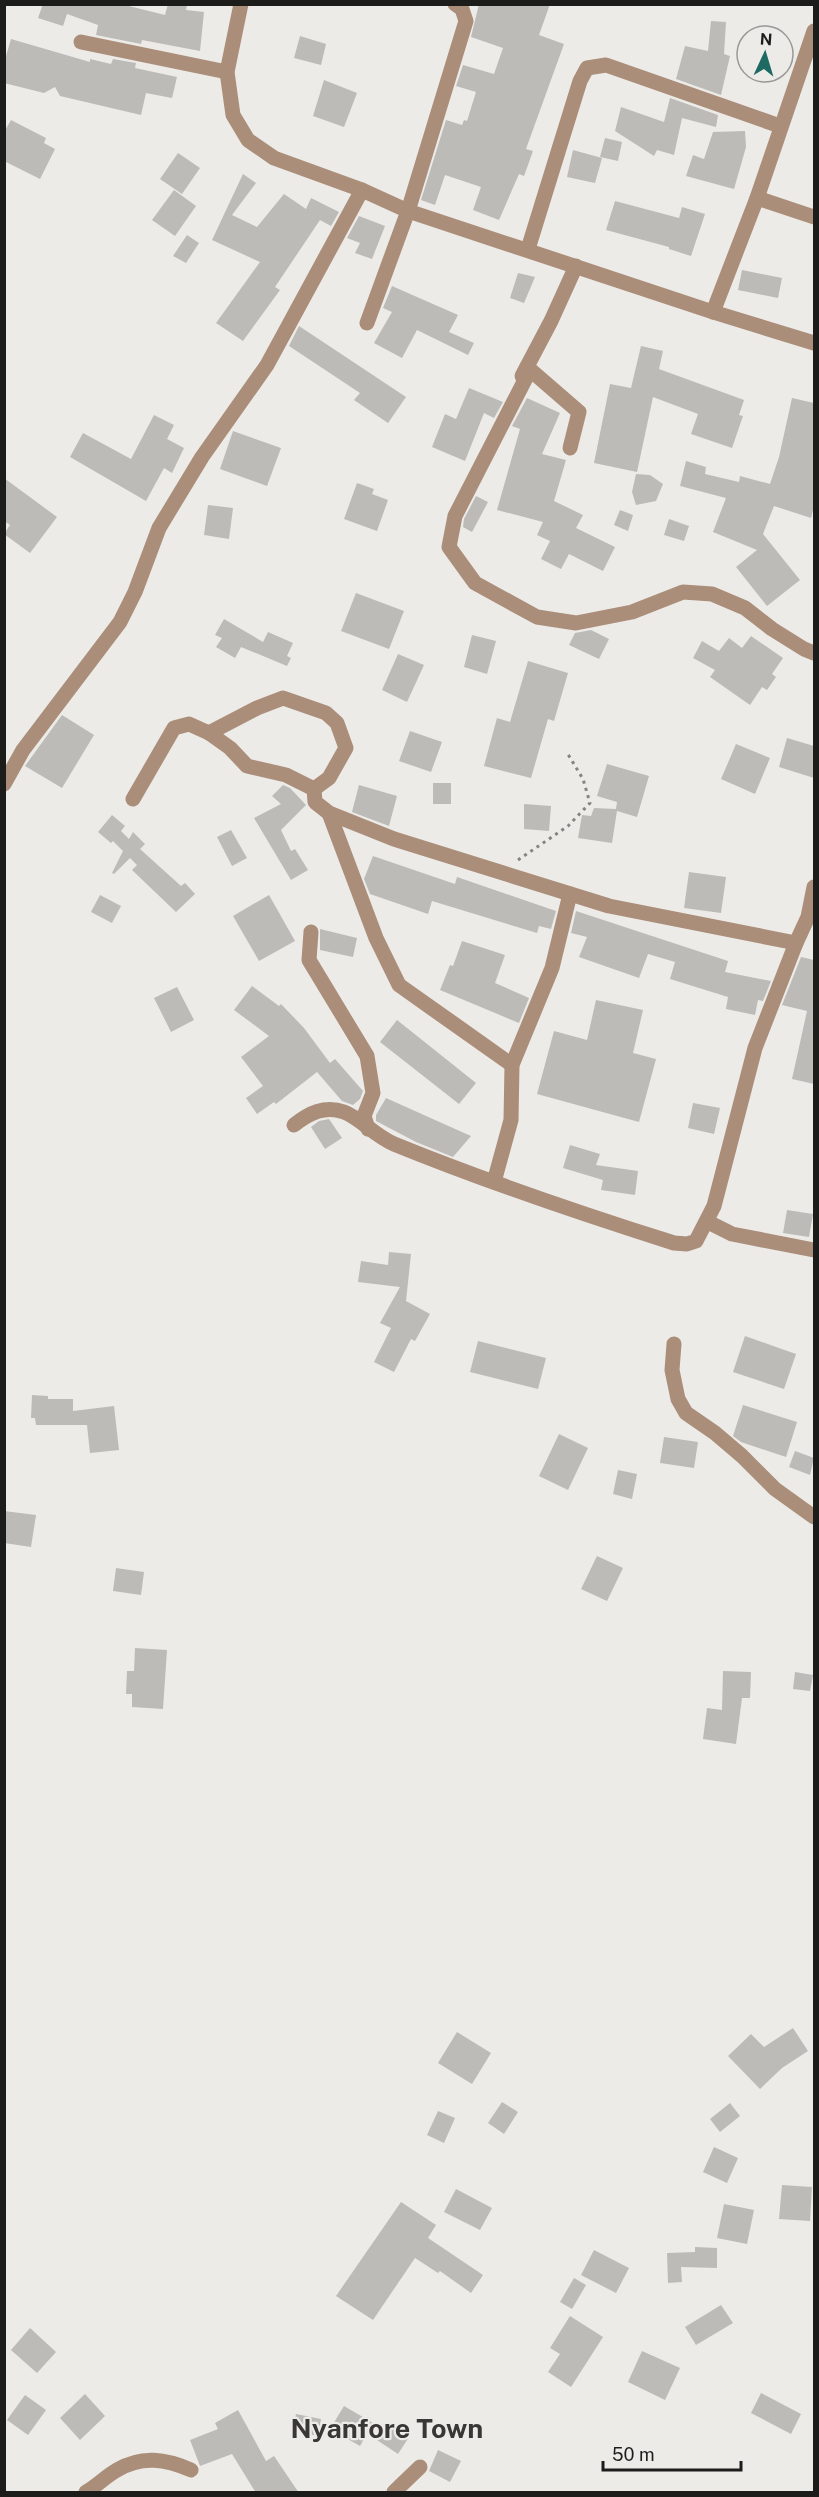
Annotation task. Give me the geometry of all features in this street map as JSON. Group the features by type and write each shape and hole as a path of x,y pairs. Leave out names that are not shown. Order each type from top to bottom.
{"street":[{"path":"241,4 226,72 233,115 248,140 274,158 362,190 408,211 814,343"},
{"path":"367,323 408,211 466,21 462,9 455,4"},
{"path":"714,312 757,198 814,31"},
{"path":"81,42 226,72"},
{"path":"528,249 580,81 587,68 606,65 780,126"},
{"path":"4,783 23,750 120,621 135,592 159,528 202,457 267,365 362,190"},
{"path":"757,198 814,217"},
{"path":"576,266 529,368 455,516 449,547 475,583 537,616 576,623 632,612 683,592 712,594 745,608 772,629 814,653"},
{"path":"513,388 529,368"},
{"path":"529,368 579,412 570,448"},
{"path":"209,733 257,708 283,698 326,713 337,723 346,748 329,777 314,789"},
{"path":"133,800 174,728 189,724 209,733 230,748 247,766 286,776 314,789"},
{"path":"314,789 315,802 328,813 394,839 609,906 796,943"},
{"path":"328,813 376,938 399,985 512,1065"},
{"path":"294,1125 307,1115 326,1109 344,1112 390,1143 494,1182 674,1243 687,1244 696,1241 708,1222 720,1185 755,1048 808,918 814,887"},
{"path":"494,1182 511,1120 512,1065 552,968 570,894"},
{"path":"311,932 309,960 367,1056 373,1093 364,1116 368,1129"},
{"path":"708,1222 732,1234 814,1250"},
{"path":"674,1344 672,1370 678,1399 686,1413 715,1433 776,1489 814,1517"},
{"path":"86,2493 116,2470 134,2463 170,2461 191,2470"},
{"path":"394,2493 420,2467"}],"path":[{"path":"503,873 526,854 540,847 568,826 590,802 583,779 566,750"}],"building":[{"path":"43,4 121,4 165,15 168,4 187,4 186,10 204,12 200,51 142,40 141,44 96,35 98,25 67,14 63,26 38,18"},
{"path":"479,4 550,4 539,35 564,44 526,149 533,151 524,176 519,174 499,220 473,210 481,187 445,175 435,205 421,200 446,120 462,125 464,120 467,121 476,92 456,86 463,65 494,74 503,48 471,37"},
{"path":"711,21 726,22 724,54 730,56 721,95 676,79 685,46 708,51"},
{"path":"300,36 326,44 321,65 294,58"},
{"path":"11,39 90,62 90,59 111,64 113,59 136,63 135,68 177,77 172,98 146,93 141,115 60,96 55,87 44,93 4,83 4,63"},
{"path":"324,80 357,93 344,127 313,116"},
{"path":"670,98 718,115 716,127 682,118 674,155 657,150 654,156 615,131 621,107 664,122"},
{"path":"11,120 46,138 44,143 55,149 40,179 4,161 4,132"},
{"path":"745,131 746,147 734,189 686,176 693,155 704,159 713,132"},
{"path":"605,138 622,142 618,161 600,157"},
{"path":"573,150 602,158 595,183 567,177"},
{"path":"178,153 200,168 182,194 160,179"},
{"path":"243,174 256,183 232,215 257,227 284,194 306,209 311,198 339,212 331,226 320,220 275,287 280,290 243,341 216,323 260,262 212,240"},
{"path":"174,190 196,206 175,236 152,220"},
{"path":"615,201 679,218 682,207 705,214 691,256 669,249 669,247 606,230"},
{"path":"359,216 385,226 372,259 355,253 360,243 347,238"},
{"path":"187,235 199,243 186,263 173,256"},
{"path":"742,270 782,278 778,298 738,290"},
{"path":"518,273 535,277 524,303 510,298"},
{"path":"392,286 458,315 449,332 474,343 468,355 417,330 402,358 374,343 392,312 383,308"},
{"path":"299,326 406,397 388,423 354,400 360,393 289,346"},
{"path":"641,346 663,351 659,369 744,400 739,415 743,416 732,448 691,434 698,414 653,397 637,472 594,463 610,384 631,388"},
{"path":"469,388 503,402 494,418 484,413 465,461 432,447 445,414 456,419"},
{"path":"527,398 560,413 542,454 566,460 554,501 583,515 576,528 615,547 603,571 569,554 561,569 541,559 550,541 537,535 543,522 497,510 520,429 512,426"},
{"path":"792,398 814,403 814,506 811,518 774,506 763,534 800,580 767,606 736,567 757,550 713,532 726,498 680,486 686,461 706,467 705,474 739,482 740,476 770,484 779,457"},
{"path":"154,415 174,425 167,439 184,448 172,473 164,468 146,501 70,457 83,433 131,459"},
{"path":"233,431 281,448 267,486 220,469"},
{"path":"636,474 650,475 663,484 656,501 636,505 632,492"},
{"path":"4,478 57,517 30,553 4,534 10,525 4,521"},
{"path":"357,483 374,489 372,494 388,500 377,531 344,519"},
{"path":"476,496 488,502 472,532 463,527 464,519"},
{"path":"208,505 233,508 229,539 204,535"},
{"path":"620,510 633,515 628,531 614,525"},
{"path":"669,519 689,526 684,541 664,535"},
{"path":"356,593 404,611 389,649 341,631"},
{"path":"224,619 263,642 268,632 293,643 287,656 291,658 287,666 241,647 235,658 216,647 222,638 215,635"},
{"path":"591,630 609,639 599,659 569,645 575,633"},
{"path":"472,635 496,641 487,674 464,667"},
{"path":"751,636 783,658 772,674 776,677 767,690 762,687 750,705 710,677 715,670 693,658 702,641 719,651 729,638 742,648"},
{"path":"398,654 424,665 407,702 382,690"},
{"path":"528,661 568,673 554,721 548,719 531,778 484,766 497,718 510,722"},
{"path":"62,715 94,735 62,788 25,766"},
{"path":"410,731 442,742 431,772 399,761"},
{"path":"787,738 814,746 814,778 779,767"},
{"path":"736,744 770,758 755,794 721,779"},
{"path":"607,764 649,776 637,817 617,811 612,843 578,838 582,815 591,816 594,808 616,809 617,802 597,796"},
{"path":"433,783 451,783 451,804 433,804"},
{"path":"283,785 290,788 306,805 281,830 291,851 295,849 308,870 291,880 254,818 281,804 272,796"},
{"path":"359,785 397,796 389,826 352,812"},
{"path":"524,804 551,806 549,831 524,829"},
{"path":"112,815 125,826 121,831 129,839 133,832 145,844 140,849 181,886 185,883 195,894 176,912 132,870 137,865 130,858 114,874 112,873 123,851 113,841 111,843 98,832"},
{"path":"231,830 247,858 232,866 217,837"},
{"path":"373,856 455,884 457,877 556,911 551,929 539,926 537,933 432,901 428,914 370,894 364,879"},
{"path":"689,872 726,877 721,913 684,908"},
{"path":"100,895 121,906 112,923 91,912"},
{"path":"269,895 295,941 259,961 233,916"},
{"path":"576,911 728,961 725,972 771,981 763,1001 758,1000 755,1015 726,1009 728,997 670,979 675,962 648,954 639,978 579,957 587,937 571,933"},
{"path":"320,929 357,938 353,957 320,950"},
{"path":"462,941 505,955 495,983 529,998 519,1023 440,990 450,965 453,966"},
{"path":"801,957 814,960 814,1084 792,1079 807,1011 782,1005"},
{"path":"252,986 279,1006 281,1004 304,1028 330,1063 335,1059 363,1091 360,1099 353,1105 342,1101 317,1072 276,1104 274,1102 257,1114 246,1098 263,1086 241,1057 269,1036 234,1010"},
{"path":"177,987 194,1020 171,1032 154,998"},
{"path":"596,1000 643,1010 633,1053 656,1059 639,1122 537,1094 554,1031 587,1040"},
{"path":"397,1020 476,1083 459,1104 380,1042"},
{"path":"386,1098 471,1136 453,1157 416,1142 376,1121 376,1115"},
{"path":"693,1103 720,1108 714,1134 688,1128"},
{"path":"329,1119 342,1138 325,1149 311,1127 319,1121"},
{"path":"570,1145 600,1154 596,1165 638,1171 635,1195 601,1190 603,1180 563,1168"},
{"path":"787,1210 813,1214 809,1237 783,1233"},
{"path":"389,1252 411,1254 406,1301 430,1314 415,1341 411,1339 394,1372 374,1362 391,1328 380,1323 400,1287 358,1282 361,1261 388,1265"},
{"path":"745,1336 796,1354 784,1389 733,1372"},
{"path":"478,1341 546,1358 538,1389 470,1372"},
{"path":"32,1395 48,1396 48,1399 73,1399 73,1411 114,1406 119,1450 90,1453 87,1425 36,1425 35,1418 31,1418"},
{"path":"743,1405 797,1422 786,1457 741,1442 733,1436"},
{"path":"559,1434 588,1448 568,1490 539,1476"},
{"path":"664,1437 698,1442 694,1468 660,1463"},
{"path":"795,1451 814,1458 810,1475 789,1467"},
{"path":"618,1470 637,1474 632,1499 613,1494"},
{"path":"4,1511 36,1515 31,1547 4,1543"},
{"path":"597,1556 623,1568 607,1601 581,1589"},
{"path":"116,1568 144,1572 141,1595 113,1591"},
{"path":"135,1648 167,1650 163,1709 132,1707 132,1694 126,1694 127,1671 134,1671"},
{"path":"723,1671 751,1672 750,1698 742,1698 736,1744 703,1739 707,1708 722,1710"},
{"path":"795,1672 813,1675 810,1691 793,1689"},
{"path":"793,2028 808,2051 782,2068 760,2089 728,2056 751,2034 764,2047"},
{"path":"457,2032 491,2053 472,2084 438,2063"},
{"path":"502,2102 518,2112 504,2134 488,2123"},
{"path":"730,2103 740,2116 720,2132 710,2119"},
{"path":"438,2111 455,2118 444,2143 427,2135"},
{"path":"714,2147 738,2158 727,2183 703,2172"},
{"path":"782,2185 812,2187 810,2221 779,2219"},
{"path":"456,2189 492,2208 480,2230 444,2212"},
{"path":"401,2202 436,2225 428,2238 483,2275 471,2293 440,2271 438,2273 415,2258 373,2320 336,2296"},
{"path":"724,2204 754,2210 747,2244 717,2238"},
{"path":"695,2247 717,2248 717,2268 681,2267 682,2282 668,2283 667,2253 695,2252"},
{"path":"594,2250 629,2268 616,2293 581,2275"},
{"path":"574,2278 586,2285 572,2309 560,2302"},
{"path":"721,2305 733,2323 696,2345 685,2327"},
{"path":"570,2316 603,2337 571,2387 548,2372 560,2354 550,2348"},
{"path":"30,2328 56,2352 37,2373 11,2350"},
{"path":"642,2351 680,2368 665,2400 628,2382"},
{"path":"761,2393 801,2414 791,2434 751,2413"},
{"path":"85,2394 105,2416 80,2440 60,2418"},
{"path":"25,2395 46,2410 28,2435 7,2420"},
{"path":"344,2406 373,2423 360,2446 330,2429"},
{"path":"238,2410 266,2461 274,2456 299,2493 256,2493 232,2454 200,2466 190,2440 218,2429 215,2423"},
{"path":"296,2414 321,2419 318,2436 293,2431"},
{"path":"385,2422 409,2437 398,2454 374,2438"},
{"path":"438,2450 461,2461 450,2482 429,2471"}],"district":[{"name":"Nyanfore Town","path":"387,2428"}]}
